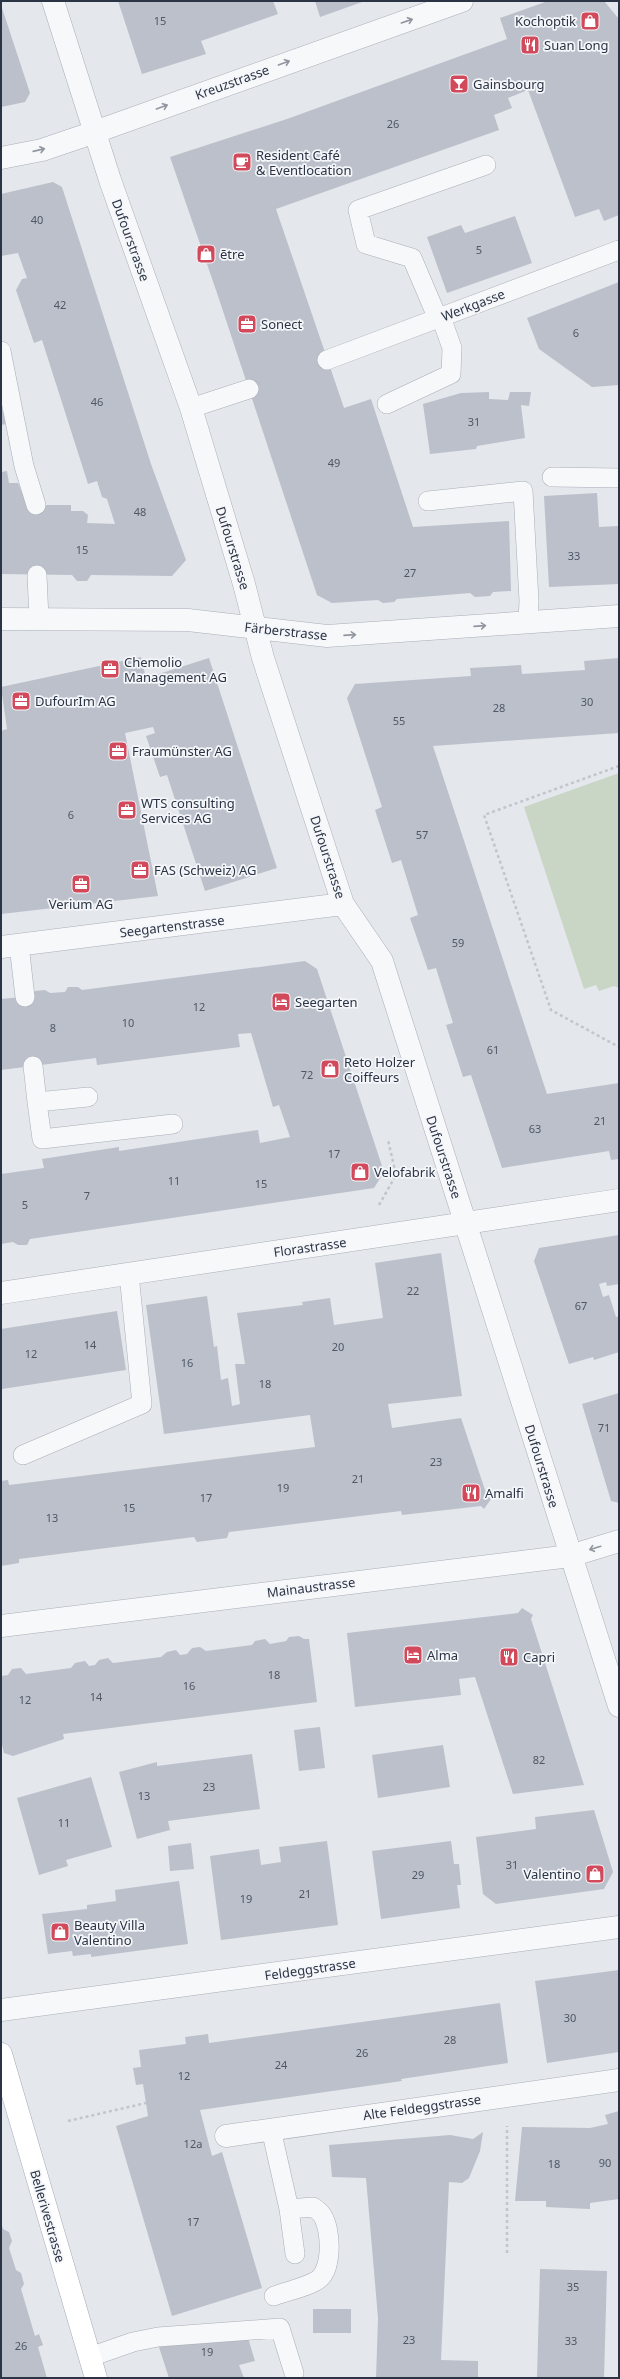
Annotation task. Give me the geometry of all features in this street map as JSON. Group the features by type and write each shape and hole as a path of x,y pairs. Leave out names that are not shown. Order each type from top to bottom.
{"main road":[{"name":"Bellerivestrasse","path":"1,2054 96,2378"}],"street":[{"name":"Dufourstrasse","path":"53,1 110,180 191,408 244,584 263,658 343,904 382,961 570,1556 619,1706"},
{"name":"Kreuzstrasse","path":"1,158 42,150 95,132 462,1"},
{"name":"Färberstrasse","path":"1,619 188,620 327,636 619,616"},
{"name":"Seegartenstrasse","path":"10,946 343,904"},
{"name":"Florastrasse","path":"1,1293 619,1200"},
{"name":"Mainaustrasse","path":"1,1626 570,1556 619,1541"},
{"name":"Feldeggstrasse","path":"1,2010 619,1927"},
{"name":"Alte Feldeggstrasse","path":"226,2136 619,2080"}],"lane":[{"path":"387,404 451,374 452,348 440,318 412,258 366,244 358,210 486,165"},
{"name":"Werkgasse","path":"328,360 619,250"},
{"path":"1,351 24,466 36,505"},
{"path":"191,408 249,389"},
{"path":"552,477 619,478"},
{"path":"428,501 523,490 529,601 528,622"},
{"path":"37,575 39,619"},
{"path":"10,946 25,997"},
{"path":"33,1066 42,1139 172,1124"},
{"path":"37,1102 88,1098"},
{"path":"23,1455 142,1404 129,1274"},
{"path":"271,2129 289,2209 295,2254"},
{"path":"274,2296 316,2281 324,2272 330,2258 322,2214 313,2207 289,2209"},
{"path":"90,2357 133,2342 158,2337 280,2328 294,2373"}],"path":[{"path":"619,766 484,815 551,1010 619,1047"},
{"path":"375,1210 396,1175 388,1140"},
{"path":"68,2121 146,2104"},
{"path":"507,2123 507,2253"}],"green space":[{"path":"619,773 619,988 614,986 599,991 596,985 584,989 524,807"}],"building":[{"path":"118,1 273,1 278,14 201,41 206,54 142,74"},
{"path":"315,1 365,1 320,17"},
{"path":"548,1 604,1 619,19 619,215 604,221 599,209 575,217 528,90 508,98 512,108 494,115 499,130 276,209 344,408 371,399 413,527 509,521 511,591 493,592 490,596 475,597 470,593 397,599 394,602 383,603 378,600 332,603 317,595 217,293 170,157 287,119 507,39 500,18"},
{"path":"1,5 30,93 25,102 1,107"},
{"path":"53,182 62,187 151,464 186,560 172,576 91,575 87,581 77,581 72,575 1,574 1,472 7,471 9,483 18,483 27,505 71,505 71,511 83,511 88,515 87,523 115,524 107,499 102,497 97,481 88,484 42,340 34,343 16,290 22,279 27,278 18,253 1,256 1,194"},
{"path":"515,216 532,263 447,293 427,237 461,225 465,233"},
{"path":"619,282 619,385 592,387 539,349 527,318"},
{"path":"489,392 489,399 508,400 510,392 531,392 529,406 521,405 525,438 477,446 476,449 430,454 423,404 461,393"},
{"path":"1,404 6,424 1,425"},
{"path":"597,493 599,527 619,526 619,584 549,587 544,496"},
{"path":"141,657 146,678 209,658 277,868 205,891 167,775 160,777 146,736 155,733 153,727 125,733 158,896 1,914 1,731 7,729 1,687"},
{"path":"619,658 619,733 433,746 547,1094 619,1083 619,1159 611,1160 609,1151 502,1168 471,1075 463,1077 446,1025 453,1023 436,968 428,970 410,918 418,915 401,860 392,863 375,810 382,807 347,698 355,684 471,676 470,668 521,665 522,674 585,670 584,661"},
{"path":"305,961 317,969 384,1172 374,1188 30,1239 27,1245 18,1245 13,1242 1,1244 1,1174 44,1168 42,1159 119,1147 119,1151 258,1130 260,1143 290,1137 279,1105 273,1107 251,1033 238,1034 240,1047 97,1065 96,1058 1,1070 1,999 32,996 35,991 45,990 50,993 65,992 68,987 78,987 82,990"},
{"path":"619,1235 619,1284 607,1286 606,1282 599,1284 603,1297 609,1295 616,1317 619,1316 619,1352 594,1360 593,1357 569,1364 534,1261 539,1248"},
{"path":"441,1253 462,1396 388,1404 392,1428 461,1418 487,1496 491,1499 484,1509 481,1506 402,1515 401,1511 229,1532 227,1538 197,1542 194,1537 19,1559 19,1563 1,1566 1,1481 8,1480 9,1485 315,1447 310,1415 164,1434 146,1305 207,1296 214,1347 217,1346 221,1380 228,1378 232,1406 240,1404 235,1364 245,1364 237,1313 303,1305 302,1302 330,1298 334,1325 383,1318 375,1263"},
{"path":"117,1311 126,1370 2,1389 1,1329"},
{"path":"619,1393 619,1503 611,1501 582,1404"},
{"path":"522,1608 533,1615 531,1619 584,1785 513,1794 475,1677 459,1679 461,1695 355,1707 347,1633 518,1613"},
{"path":"299,1636 304,1639 309,1639 317,1702 63,1734 64,1739 13,1756 4,1753 1,1740 1,1676 8,1675 12,1669 21,1668 26,1674 71,1668 75,1663 85,1661 89,1666 95,1665 99,1660 108,1658 113,1663 161,1657 167,1652 176,1650 180,1655 187,1654 192,1648 200,1647 206,1651 252,1645 255,1641 265,1639 270,1644 286,1641 289,1637"},
{"path":"320,1727 325,1768 299,1771 294,1730"},
{"path":"443,1745 450,1787 378,1798 372,1755"},
{"path":"252,1754 260,1809 168,1821 170,1830 137,1839 119,1772 157,1762 157,1766"},
{"path":"91,1777 112,1847 66,1860 68,1866 39,1875 17,1798"},
{"path":"594,1810 613,1872 604,1889 496,1904 483,1894 476,1837 536,1829 535,1817"},
{"path":"327,1841 338,1925 221,1940 210,1856 259,1849 261,1865 281,1862 279,1847"},
{"path":"451,1841 454,1864 459,1864 461,1885 457,1885 460,1908 381,1919 372,1851"},
{"path":"191,1843 194,1869 170,1871 168,1846"},
{"path":"179,1881 188,1944 91,1957 91,1954 73,1956 72,1951 48,1954 42,1914 87,1909 87,1905 116,1901 115,1890"},
{"path":"619,1970 619,2052 547,2063 535,1981"},
{"path":"500,2003 508,2063 401,2079 402,2081 200,2110 212,2156 222,2152 262,2288 172,2316 116,2126 148,2116 143,2084 136,2085 133,2068 141,2067 139,2050 186,2044 185,2037 208,2034 209,2043"},
{"path":"619,2111 619,2199 590,2203 590,2209 546,2207 546,2201 515,2201 522,2127 590,2128 608,2124 605,2115"},
{"path":"483,2132 480,2151 469,2178 462,2183 449,2182 441,2360 478,2361 478,2378 376,2378 378,2318 366,2178 332,2177 329,2145 450,2135 473,2139"},
{"path":"1,2222 3,2229 9,2232 12,2241 9,2248 16,2270 21,2273 24,2284 21,2289 35,2336 39,2334 43,2345 38,2347 47,2378 1,2378"},
{"path":"540,2269 607,2271 604,2378 537,2378"},
{"path":"313,2309 351,2309 351,2333 313,2333"},
{"path":"248,2338 255,2361 239,2365 244,2378 169,2378 158,2344"}],"place":[{"name":"Kochoptik","path":"590,21"},
{"name":"Suan Long","path":"530,45"},
{"name":"Gainsbourg","path":"459,84"},
{"name":"Resident Café & Eventlocation","path":"242,162"},
{"name":"ētre","path":"206,254"},
{"name":"Sonect","path":"247,324"},
{"name":"Chemolio Management AG","path":"110,669"},
{"name":"DufourIm AG","path":"21,701"},
{"name":"Fraumünster AG","path":"118,751"},
{"name":"WTS consulting Services AG","path":"127,810"},
{"name":"FAS (Schweiz) AG","path":"140,870"},
{"name":"Verium AG","path":"81,884"},
{"name":"Seegarten","path":"281,1002"},
{"name":"Reto Holzer Coiffeurs","path":"330,1069"},
{"name":"Velofabrik","path":"360,1172"},
{"name":"Amalfi","path":"471,1493"},
{"name":"Alma","path":"413,1655"},
{"name":"Capri","path":"509,1657"},
{"name":"Valentino","path":"595,1874"},
{"name":"Beauty Villa Valentino","path":"60,1932"}]}
